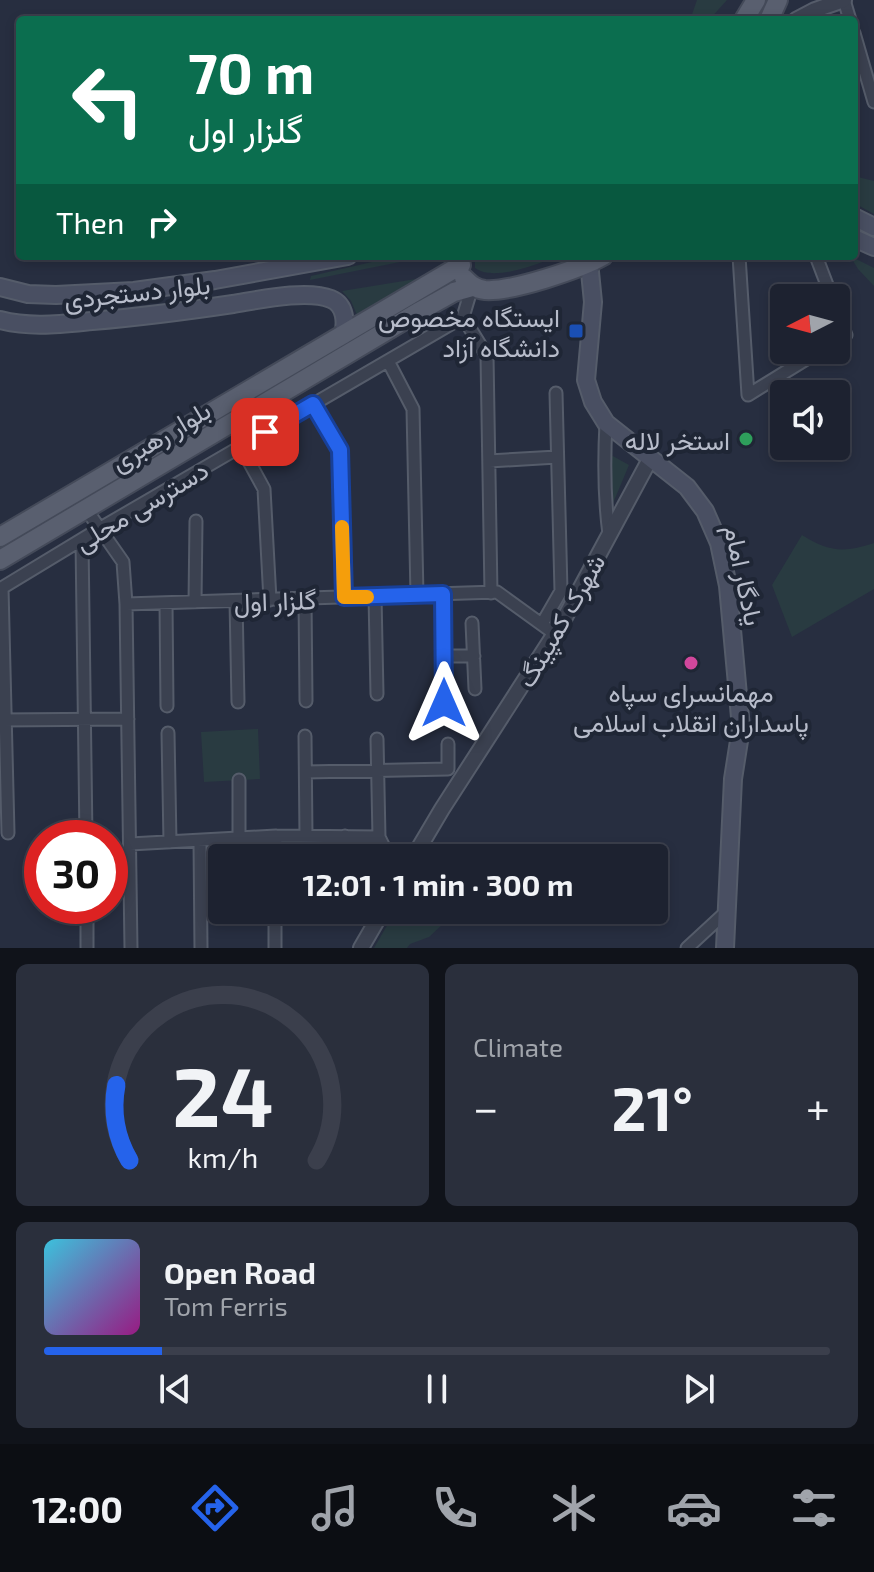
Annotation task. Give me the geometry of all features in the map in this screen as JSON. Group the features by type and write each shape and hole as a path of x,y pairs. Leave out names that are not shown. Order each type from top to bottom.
{"main road":[{"name":"بلوار دستجردی","path":"0,287 28,294 56,295 134,291 326,260"},
{"path":"462,261 464,278 472,287 485,290 558,275 594,260"},
{"name":"یادگار امام","path":"596,260 586,380 593,402 606,423 687,487 705,511 719,543 728,586 741,728 733,779 725,948"},
{"name":"بلوار رهبری","path":"0,537 343,336 462,261"},
{"name":"بلوار رهبری","path":"0,560 431,305 454,292 472,287"},
{"name":"بلوار دستجردی","path":"0,320 44,325 165,315 287,295 316,296 332,299 340,307 346,325 343,336"}],"street":[{"path":"804,16 844,0"},
{"path":"858,47 874,102"},
{"path":"739,260 748,395 798,364"},
{"path":"818,260 827,284"},
{"path":"472,287 463,317 487,356 491,593 497,592 555,634"},
{"name":"دسترسی محلی","path":"1,589 463,317"},
{"path":"388,361 413,409 417,595"},
{"path":"542,624 561,591 556,393"},
{"path":"313,404 340,450 344,597"},
{"path":"606,423 604,455 609,534"},
{"path":"241,447 264,489 270,600"},
{"path":"489,461 557,457"},
{"name":"شهرک کمپینگ","path":"421,844 555,634 650,459"},
{"path":"86,509 123,562 131,948"},
{"path":"195,602 196,521"},
{"path":"82,541 86,820"},
{"path":"1,589 8,833"},
{"name":"گلزار اول","path":"126,604 491,593"},
{"path":"443,594 444,703"},
{"path":"375,596 377,694"},
{"path":"305,599 306,701"},
{"path":"236,601 238,702"},
{"path":"166,603 167,706"},
{"path":"472,623 475,689"},
{"path":"443,656 474,656"},
{"path":"3,720 128,719"},
{"path":"168,733 170,842"},
{"path":"305,736 306,836"},
{"path":"377,739 379,837 382,844"},
{"path":"306,772 448,769 448,744"},
{"path":"239,780 239,838"},
{"path":"130,844 276,836 379,837"},
{"path":"276,836 276,844"},
{"path":"345,836 345,844"},
{"path":"200,841 201,948"},
{"path":"687,948 726,912"},
{"path":"87,924 87,948"},
{"path":"275,924 275,948"},
{"path":"361,948 375,924"}],"shaded area":[{"path":"697,0 727,0 713,16 691,16"},
{"path":"858,177 874,181 874,214 858,205"},
{"path":"381,260 410,260 310,280 311,276"},
{"path":"547,260 516,270 493,273 475,268 475,261"},
{"path":"852,260 874,268 874,286"},
{"path":"416,279 357,315 342,291"},
{"path":"611,455 629,465 611,508"},
{"path":"802,535 820,545 837,549 874,543 874,589 792,637 772,585"},
{"path":"258,729 260,779 204,782 201,732"},
{"path":"388,924 443,924 429,937 407,948 374,948"}],"slow traffic":[{"path":"342,527 344,597 367,597"}],"place":[{"name":"ایستگاه مخصوص دانشگاه آزاد","path":"576,331"},
{"name":"استخر لاله","path":"746,439"},
{"name":"مهمانسرای سپاه پاسداران انقلاب اسلامی","path":"691,663"}],"route":[{"path":"265,432 313,404 340,450 344,597 443,594 444,703"}]}
